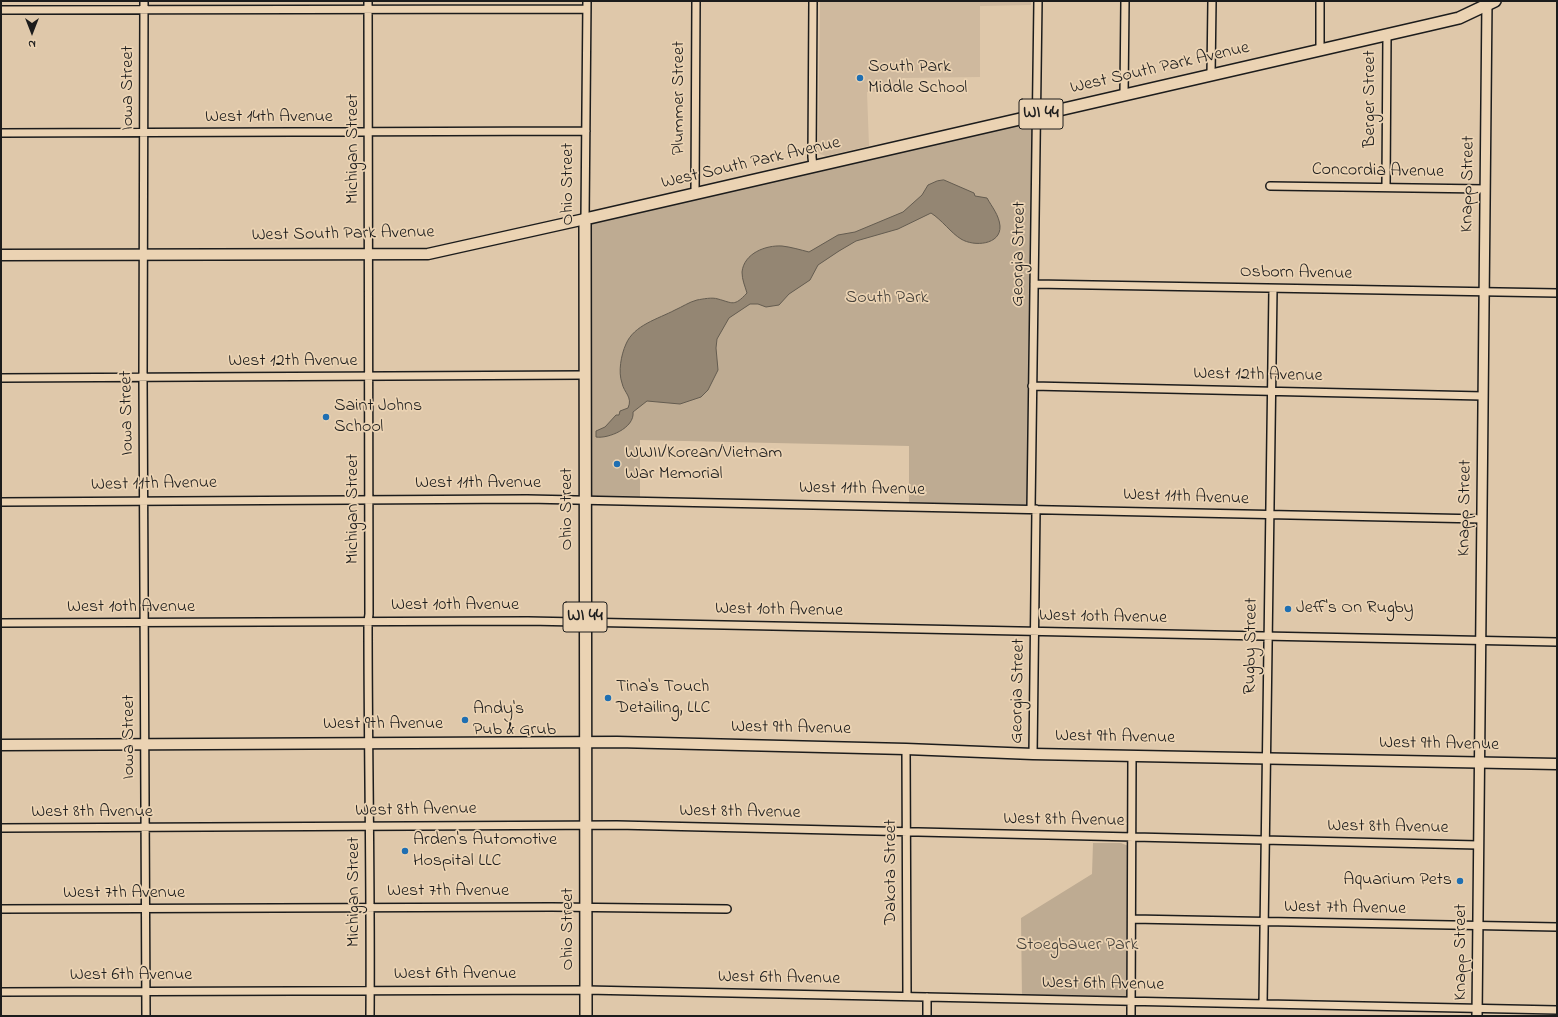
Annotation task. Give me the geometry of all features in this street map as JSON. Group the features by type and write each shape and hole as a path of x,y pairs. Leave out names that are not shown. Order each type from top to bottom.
{"main road":[{"name":"West South Park Avenue","path":"1,255 368,254 437,252 1459,18 1490,3"},
{"name":"Ohio Street","path":"585,219 586,1016"},
{"name":"West 9th Avenue","path":"1,745 585,742 906,748 1034,754 1557,764"}],"street":[{"name":"Iowa Street","path":"144,1 143,378 146,1016"},
{"name":"Michigan Street","path":"368,1 368,743 370,827 370,1016"},
{"name":"Ohio Street","path":"585,219 587,1"},
{"name":"Plummer Street","path":"695,194 696,1"},
{"path":"813,1 813,167"},
{"name":"Georgia Street","path":"1034,754 1035,632 1032,386 1038,1"},
{"path":"1124,95 1125,1"},
{"path":"1210,75 1212,1"},
{"path":"1320,1 1320,50"},
{"name":"Knapp Street","path":"1477,1013 1484,396 1484,190 1490,3"},
{"path":"1,10 587,9"},
{"name":"Berger Street","path":"1386,187 1387,35"},
{"name":"West 14th Avenue","path":"1,133 369,133 586,131"},
{"name":"Concordia Avenue","path":"1270,186 1484,190"},
{"name":"Osborn Avenue","path":"1034,284 1557,294"},
{"name":"Rugby Street","path":"1263,1004 1273,289"},
{"name":"West 12th Avenue","path":"1,378 585,375"},
{"name":"West 12th Avenue","path":"1032,386 1484,396"},
{"name":"West 11th Avenue","path":"1,502 369,498 585,500 1482,519"},
{"name":"West 10th Avenue","path":"1,623 585,622 1557,642"},
{"name":"Dakota Street","path":"906,748 907,996"},
{"path":"1131,1016 1132,756"},
{"name":"West 8th Avenue","path":"1,828 585,825 907,831 1478,845"},
{"name":"West 7th Avenue","path":"1,909 727,909"},
{"name":"West 7th Avenue","path":"1132,919 1557,927"},
{"name":"West 6th Avenue","path":"1,992 586,990 1263,1004 1477,1013 1557,1010"},
{"path":"927,997 927,1016"}],"shaded area":[{"name":"South Park Middle School","path":"820,1 1031,1 1031,5 980,6 980,77 902,78 902,91 867,92 869,146 826,156 820,154 818,151"},
{"path":"944,180 974,193 975,196 987,198 997,215 1000,226 999,232 992,241 986,243 966,242 931,213 898,229 856,241 818,265 810,280 789,294 779,305 766,307 758,304 750,304 729,318 717,339 716,348 718,370 708,390 701,397 680,404 647,401 633,412 630,423 620,431 607,436 596,437 596,431 605,427 616,415 619,415 620,411 628,408 629,398 623,386 620,374 621,364 626,344 630,337 641,327 688,303 697,300 713,298 730,303 736,302 747,293 742,272 744,265 751,255 763,249 776,246 809,252 838,235 855,232 903,212 922,195 928,185"}],"green space":[{"name":"South Park","path":"1037,115 1031,508 909,506 909,446 640,440 640,501 585,500 586,219"},
{"name":"Stoegbauer Park","path":"1093,843 1121,843 1131,847 1131,1001 1022,998 1021,918 1092,874"}],"place":[{"name":"South Park Middle School","path":"860,78"},
{"name":"Saint Johns School","path":"326,417"},
{"name":"WWII/Korean/Vietnam War Memorial","path":"617,464"},
{"name":"Jeff's On Rugby","path":"1288,609"},
{"name":"Tina's Touch Detailing, LLC","path":"608,698"},
{"name":"Andy's Pub & Grub","path":"465,720"},
{"name":"Arden's Automotive Hospital LLC","path":"405,851"},
{"name":"Aquarium Pets","path":"1460,881"}]}
